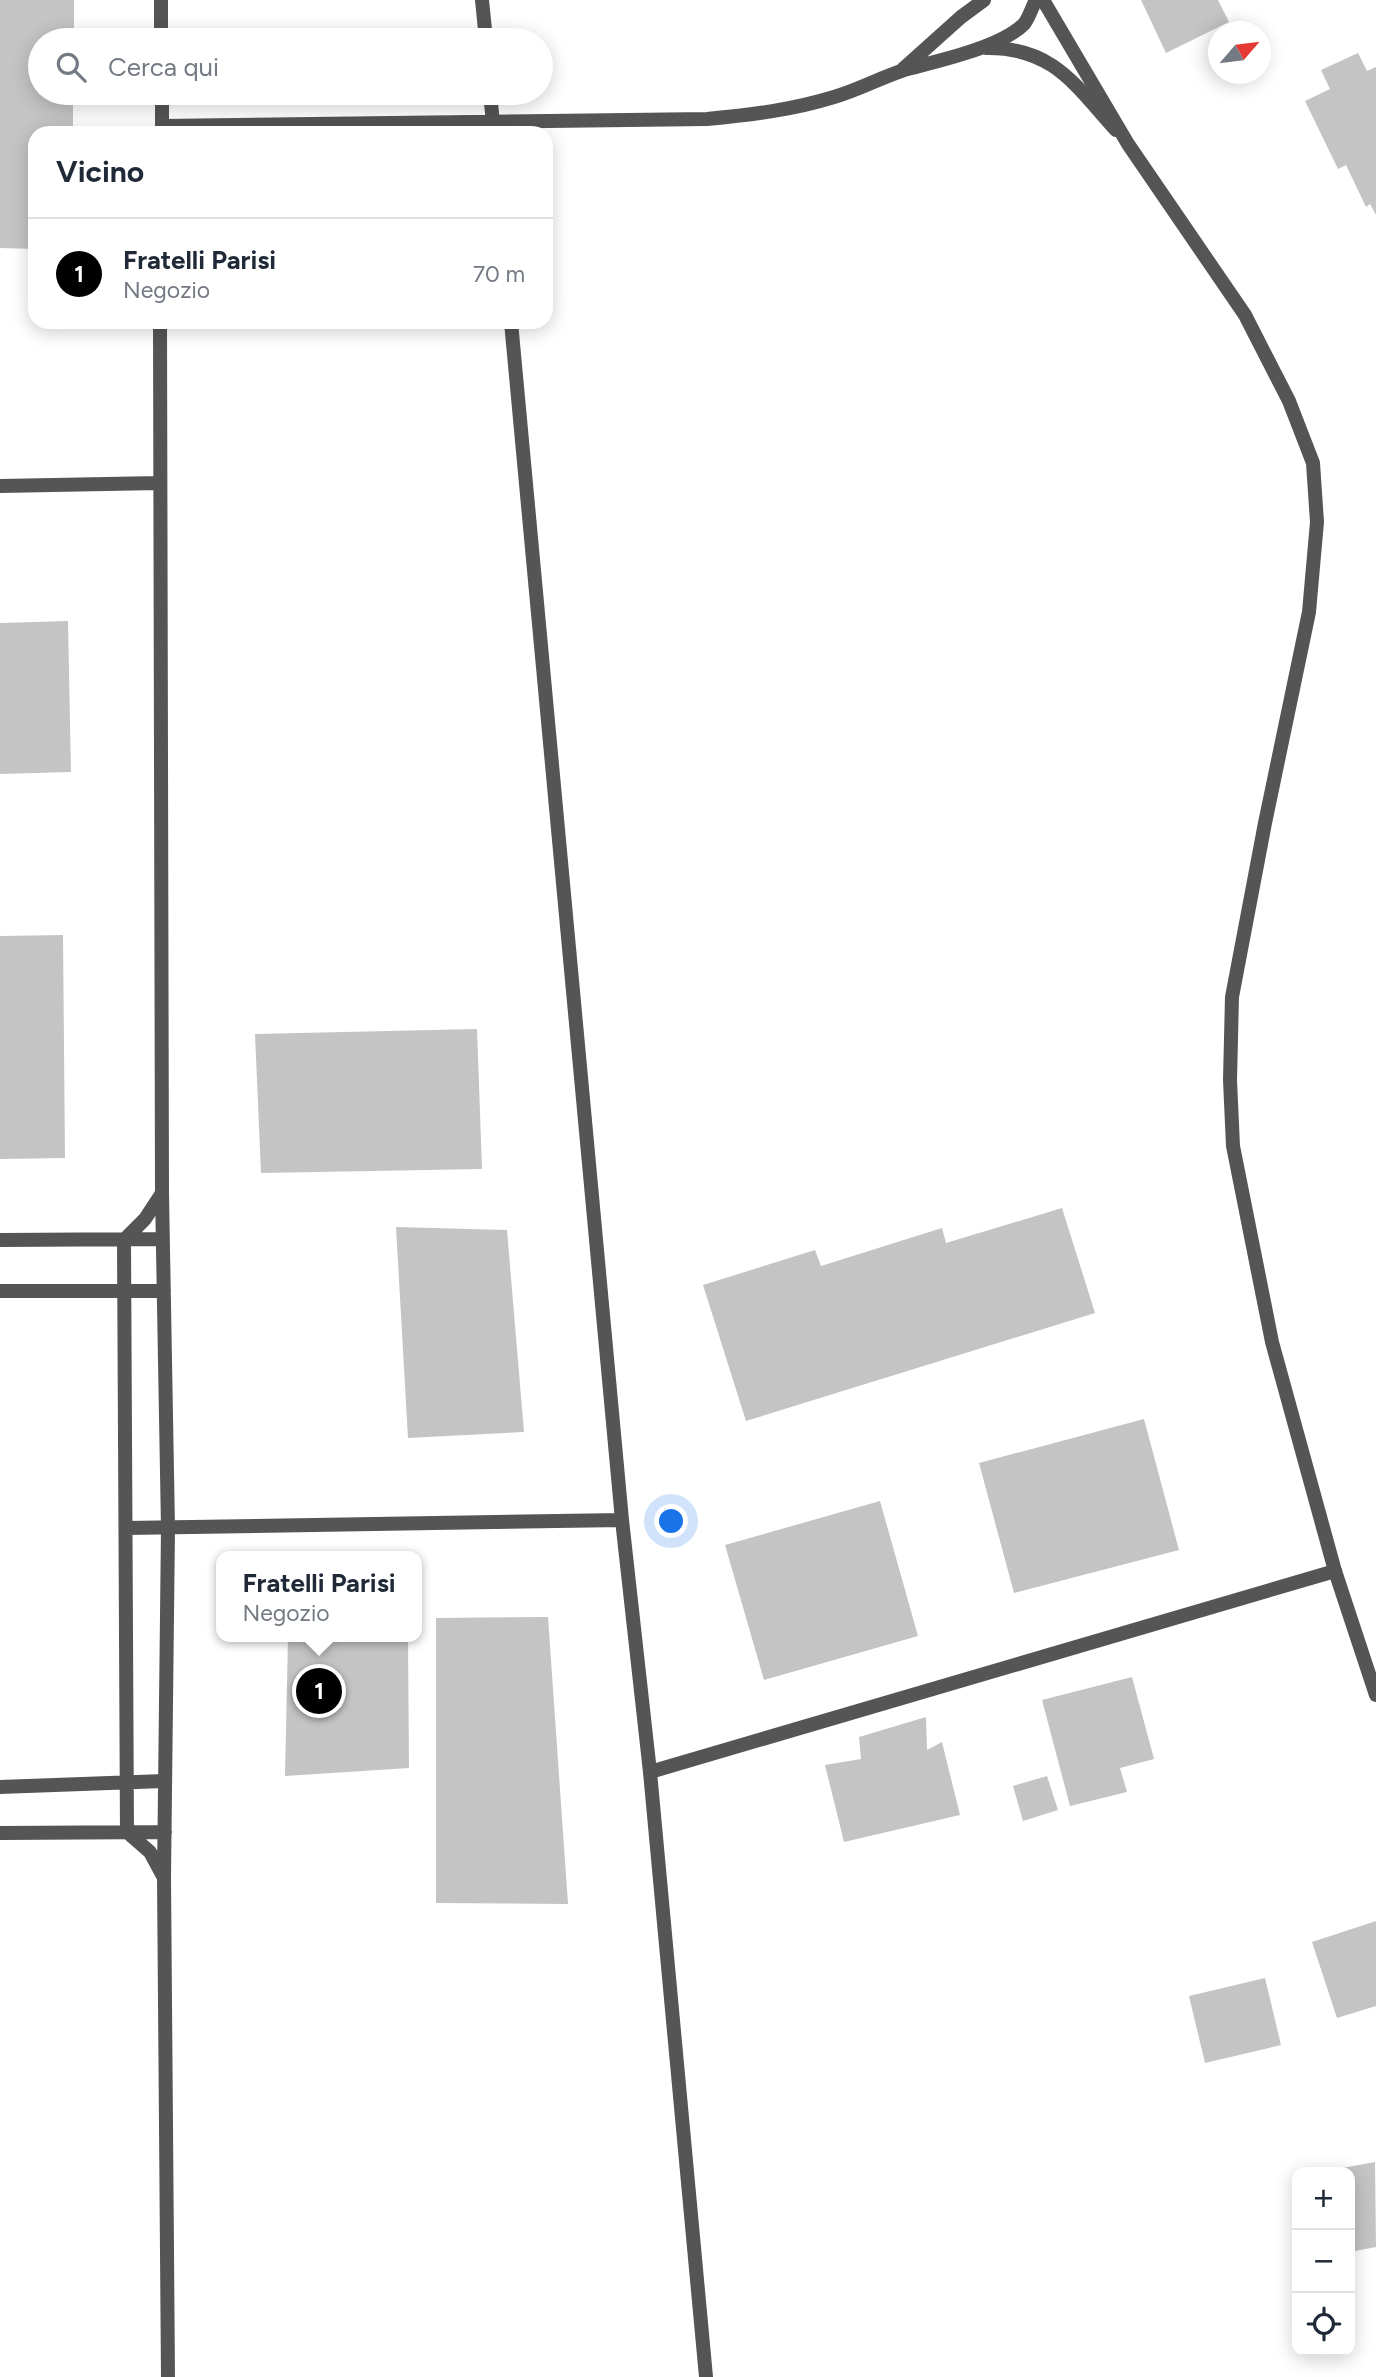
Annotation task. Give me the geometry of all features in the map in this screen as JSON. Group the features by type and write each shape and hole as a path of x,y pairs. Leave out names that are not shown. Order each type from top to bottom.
{"street":[{"path":"160,0 161,28"},
{"path":"482,0 485,28"},
{"path":"961,17 967,0"},
{"path":"899,72 984,0"},
{"path":"518,126 751,115 834,97 864,88 899,72 981,48 1005,37 1024,23 1035,0"},
{"path":"1043,0 1128,144 1245,315 1289,401 1313,463 1317,522 1309,612 1232,997 1230,1080 1233,1146 1272,1342 1335,1571 1376,1695"},
{"path":"981,48 1004,47 1025,51 1045,60 1066,75 1128,144"},
{"path":"162,105 162,126"},
{"path":"491,105 493,126"},
{"path":"160,329 162,1192 168,1528 164,1781 168,2377"},
{"path":"512,329 622,1520 650,1772 706,2377"},
{"path":"0,486 159,484"},
{"path":"127,1832 124,1240 145,1219 162,1192"},
{"path":"0,1240 163,1239"},
{"path":"0,1291 164,1291"},
{"path":"126,1528 622,1520"},
{"path":"650,1772 1335,1571"},
{"path":"0,1787 164,1781"},
{"path":"127,1832 150,1852 164,1877"},
{"path":"0,1833 165,1832"}],"building":[{"path":"0,0 74,0 74,28 28,28 28,105 73,105 73,126 28,126 28,249 0,248"},
{"path":"1141,0 1218,0 1228,21 1208,21 1208,32 1166,53"},
{"path":"1358,53 1367,71 1376,67 1376,215 1370,204 1366,207 1346,165 1338,169 1305,101 1330,89 1321,70"},
{"path":"68,621 71,772 0,774 0,623"},
{"path":"63,935 65,1158 0,1159 0,936"},
{"path":"477,1029 482,1169 261,1173 255,1034"},
{"path":"1062,1208 1095,1313 746,1421 703,1285 815,1250 821,1266 942,1228 946,1243"},
{"path":"396,1227 507,1230 524,1432 408,1438"},
{"path":"1144,1419 1179,1550 1014,1593 979,1463"},
{"path":"880,1501 918,1636 764,1680 725,1545"},
{"path":"548,1617 568,1904 436,1903 436,1618"},
{"path":"288,1642 408,1642 409,1768 285,1776"},
{"path":"1132,1677 1154,1759 1120,1768 1127,1792 1070,1806 1042,1700"},
{"path":"926,1717 927,1750 942,1742 960,1815 844,1842 825,1765 861,1759 859,1737"},
{"path":"1047,1776 1058,1810 1023,1821 1013,1786"},
{"path":"1376,1921 1376,2006 1337,2018 1312,1942"},
{"path":"1265,1978 1281,2045 1205,2063 1189,1996"},
{"path":"1375,2162 1376,2247 1355,2251 1355,2167 1348,2167"}],"place":[{"name":"Fratelli Parisi","path":"319,1691"}]}
